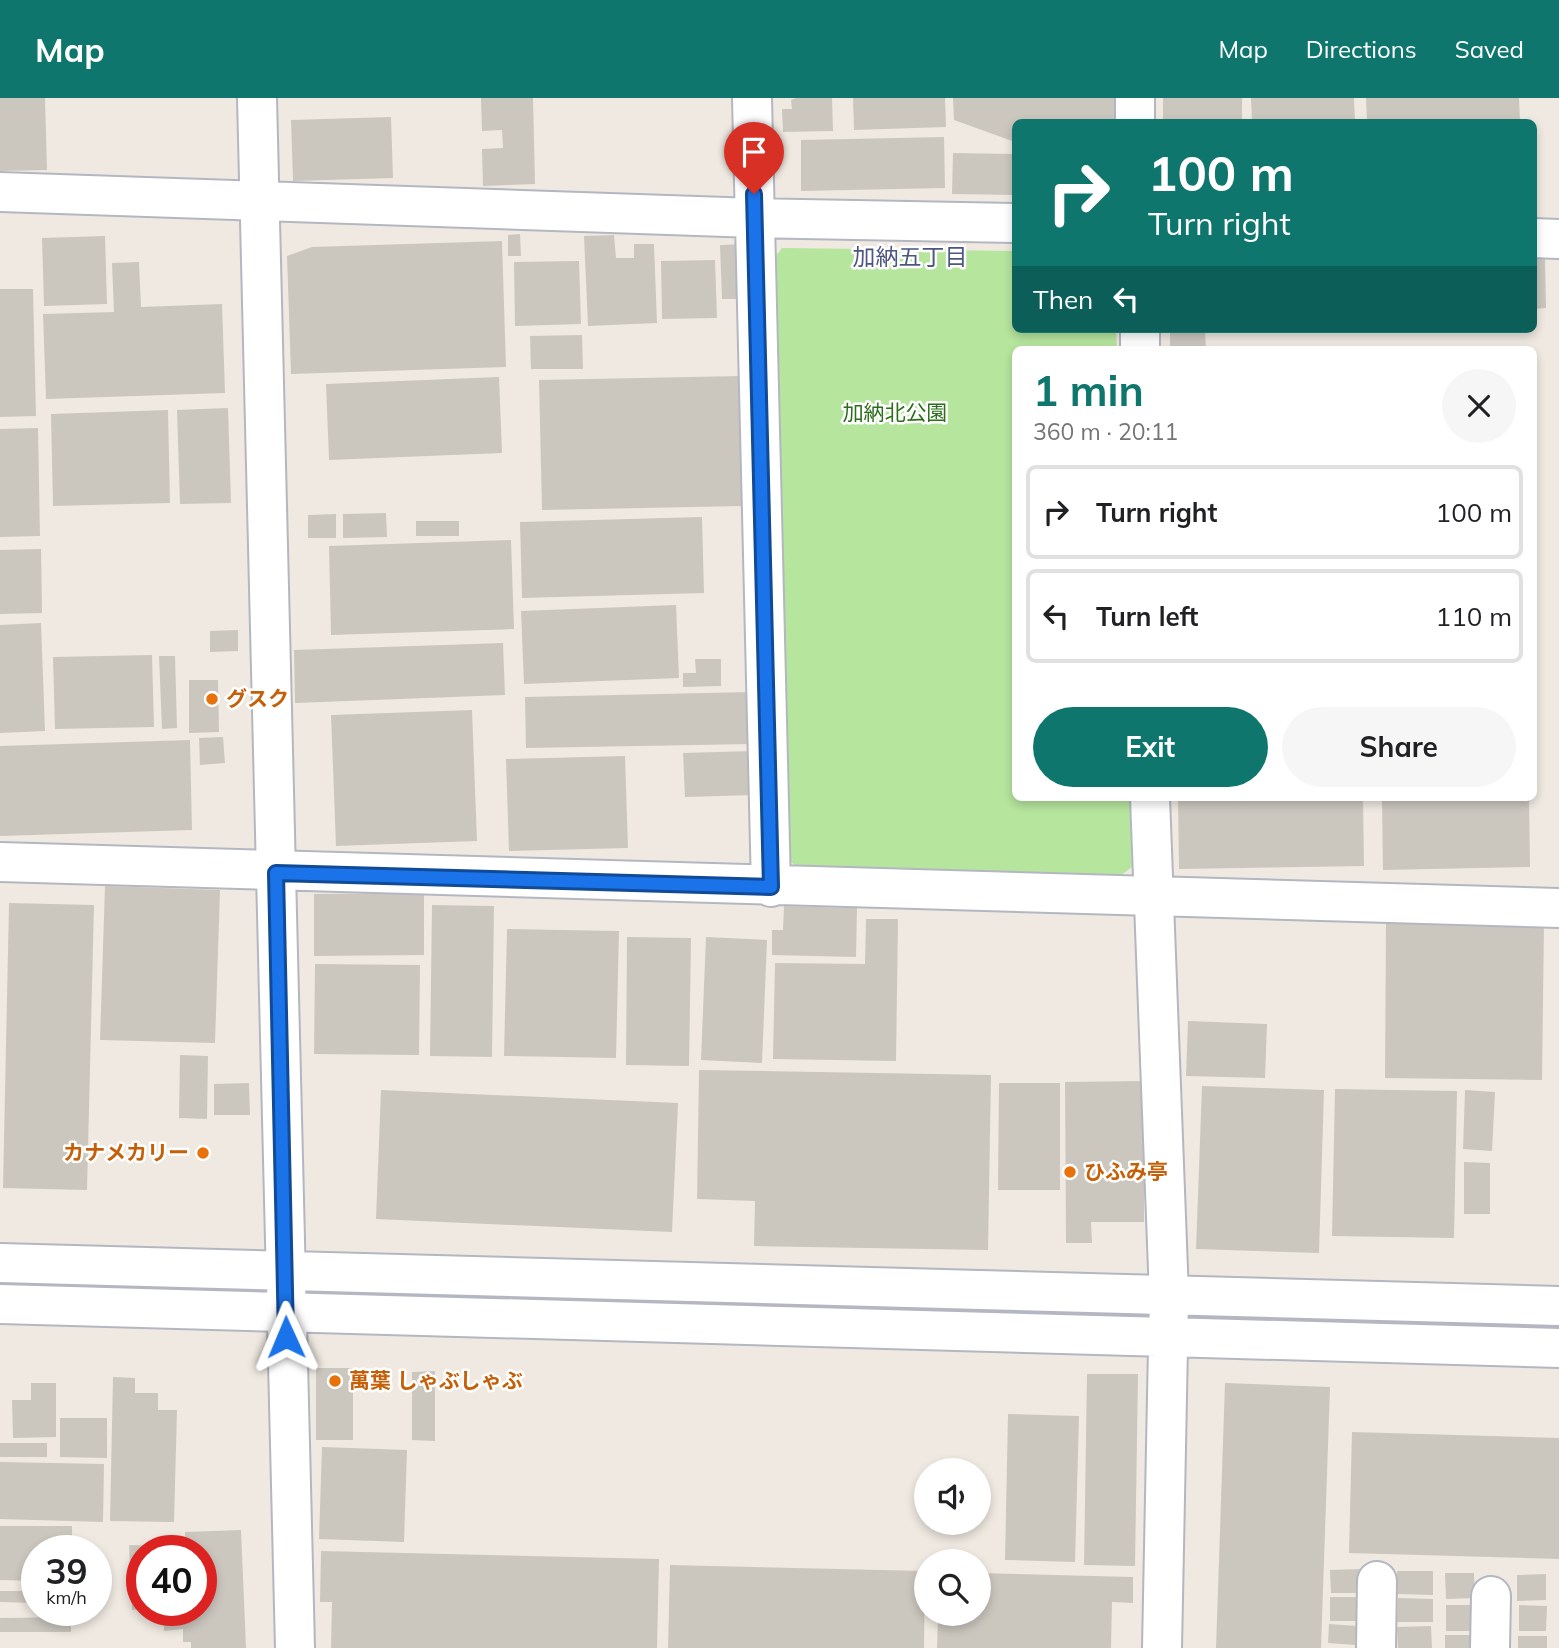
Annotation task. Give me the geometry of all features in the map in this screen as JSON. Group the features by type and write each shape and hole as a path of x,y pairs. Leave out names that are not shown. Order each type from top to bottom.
{"street":[{"path":"257,98 295,1648"},
{"path":"752,98 771,887"},
{"path":"1135,98 1135,119"},
{"path":"0,191 755,218 1012,223"},
{"path":"1537,238 1559,239"},
{"path":"1150,801 1169,1296 1162,1648"},
{"path":"0,862 276,873 1559,908"},
{"path":"0,1263 1559,1306"},
{"path":"0,1304 1559,1348"},
{"path":"1376,1648 1377,1581"},
{"path":"1490,1648 1491,1596"}],"green space":[{"name":"加納北公園","path":"782,248 1012,251 1012,333 1116,333 1117,346 1012,346 1012,801 1130,801 1132,867 1116,879 801,871 785,856 771,262"}],"building":[{"path":"0,98 45,98 47,170 0,171"},
{"path":"481,98 533,98 535,184 483,186 482,149 503,148 502,130 482,131"},
{"path":"832,98 833,131 783,132 782,109 792,109 791,100"},
{"path":"853,98 945,98 946,127 854,130"},
{"path":"953,98 1114,98 1115,119 1012,119 1012,141 954,120"},
{"path":"1163,98 1242,98 1242,119 1163,119"},
{"path":"1251,98 1354,98 1355,119 1252,119"},
{"path":"1366,98 1519,98 1520,119 1367,119"},
{"path":"391,117 393,178 293,181 291,120"},
{"path":"944,137 945,188 801,191 801,140"},
{"path":"953,153 1012,154 1012,195 952,194"},
{"path":"520,234 521,256 508,256 508,235"},
{"path":"614,235 616,258 634,258 634,244 654,244 657,323 588,326 584,236"},
{"path":"105,236 107,304 44,306 42,238"},
{"path":"502,241 506,367 291,374 287,256 312,247"},
{"path":"745,244 746,299 722,299 720,245"},
{"path":"1537,257 1545,257 1546,308 1537,309"},
{"path":"715,260 717,318 662,319 661,261"},
{"path":"579,261 581,324 515,326 514,262"},
{"path":"139,262 141,307 222,304 225,393 46,399 43,314 114,312 112,263"},
{"path":"0,289 33,289 36,416 0,417"},
{"path":"1170,333 1205,333 1206,346 1170,346"},
{"path":"582,335 583,369 531,369 530,336"},
{"path":"740,376 743,506 542,510 539,380"},
{"path":"499,377 502,453 329,460 326,384"},
{"path":"228,408 231,503 180,504 177,410"},
{"path":"168,410 170,503 53,506 51,414"},
{"path":"38,428 40,536 0,537 0,429"},
{"path":"386,513 387,537 343,538 343,514"},
{"path":"336,514 336,538 308,538 308,515"},
{"path":"702,517 704,593 522,598 520,522"},
{"path":"416,521 459,521 459,536 416,536"},
{"path":"511,540 514,629 331,635 329,546"},
{"path":"41,549 42,613 0,614 0,550"},
{"path":"676,605 679,678 524,684 521,611"},
{"path":"41,623 45,731 0,733 0,625"},
{"path":"238,630 238,651 210,652 210,631"},
{"path":"503,643 505,695 295,703 294,650"},
{"path":"152,655 154,727 55,729 53,657"},
{"path":"159,656 175,656 177,728 162,729"},
{"path":"695,659 721,659 721,686 683,687 683,673 696,673"},
{"path":"189,680 218,680 219,732 189,733"},
{"path":"751,692 752,744 526,748 525,697"},
{"path":"472,710 477,841 336,846 331,715"},
{"path":"223,737 225,763 200,765 199,738"},
{"path":"190,740 192,830 0,836 0,746"},
{"path":"753,751 754,795 685,797 683,753"},
{"path":"625,756 628,848 509,851 506,759"},
{"path":"1178,801 1363,801 1364,866 1179,869"},
{"path":"1382,801 1529,801 1530,867 1383,870"},
{"path":"105,886 220,890 215,1043 100,1040"},
{"path":"424,893 424,955 314,956 314,894"},
{"path":"9,903 94,905 87,1190 3,1188"},
{"path":"432,905 494,906 492,1057 430,1056"},
{"path":"784,906 857,908 856,957 772,955 772,930 783,930"},
{"path":"866,919 898,919 896,1061 773,1059 775,963 865,964"},
{"path":"1386,922 1544,923 1542,1080 1385,1078"},
{"path":"507,929 619,931 616,1058 504,1056"},
{"path":"627,937 691,938 689,1066 626,1065"},
{"path":"706,937 767,940 762,1063 701,1060"},
{"path":"315,964 420,965 419,1055 314,1054"},
{"path":"1188,1021 1267,1024 1265,1078 1186,1076"},
{"path":"180,1055 208,1056 207,1119 179,1118"},
{"path":"699,1070 991,1075 988,1250 754,1246 755,1201 697,1199"},
{"path":"1144,1081 1144,1222 1091,1222 1092,1243 1066,1243 1065,1082"},
{"path":"249,1083 250,1115 214,1115 214,1084"},
{"path":"999,1083 1060,1083 1060,1190 998,1190"},
{"path":"1202,1086 1324,1090 1319,1253 1196,1249"},
{"path":"1335,1089 1457,1091 1454,1238 1332,1236"},
{"path":"381,1090 678,1103 672,1232 376,1219"},
{"path":"1465,1090 1495,1092 1492,1151 1463,1149"},
{"path":"1464,1162 1490,1163 1490,1214 1464,1214"},
{"path":"316,1368 353,1368 353,1440 316,1440"},
{"path":"435,1371 435,1441 412,1440 412,1372"},
{"path":"1087,1374 1138,1374 1135,1566 1084,1565"},
{"path":"113,1377 135,1378 135,1393 158,1393 158,1410 177,1410 174,1522 110,1521"},
{"path":"31,1383 56,1383 56,1437 13,1438 12,1400 31,1400"},
{"path":"1225,1383 1330,1387 1321,1648 1216,1648"},
{"path":"1008,1414 1079,1416 1075,1562 1005,1560"},
{"path":"60,1418 107,1418 107,1458 60,1457"},
{"path":"1352,1432 1559,1438 1559,1559 1349,1553"},
{"path":"0,1443 47,1443 47,1457 0,1457"},
{"path":"322,1447 407,1450 404,1542 319,1539"},
{"path":"0,1462 104,1464 103,1522 0,1519"},
{"path":"0,1526 72,1526 72,1535 21,1535 21,1581 0,1580"},
{"path":"241,1530 246,1648 191,1648 191,1642 183,1642 183,1629 164,1631 164,1626 217,1626 217,1535 185,1535 185,1532"},
{"path":"321,1551 659,1559 657,1648 331,1648 332,1602 320,1602"},
{"path":"670,1565 914,1571 914,1626 924,1626 924,1648 668,1648"},
{"path":"1360,1569 1360,1593 1331,1593 1330,1570"},
{"path":"1397,1571 1433,1571 1433,1595 1397,1594"},
{"path":"991,1573 1133,1577 1133,1603 1112,1602 1111,1648 937,1648 938,1626 991,1626"},
{"path":"1445,1573 1474,1573 1475,1598 1446,1599"},
{"path":"1546,1574 1546,1600 1517,1601 1517,1575"},
{"path":"0,1591 21,1591 21,1603 0,1602"},
{"path":"1330,1597 1359,1597 1358,1621 1330,1621"},
{"path":"1398,1598 1433,1599 1433,1622 1397,1622"},
{"path":"1446,1605 1473,1605 1473,1631 1446,1631"},
{"path":"1519,1605 1547,1606 1546,1631 1519,1631"},
{"path":"0,1618 21,1618 21,1626 71,1626 71,1632 0,1632"},
{"path":"1329,1624 1357,1626 1355,1645 1328,1643"},
{"path":"1431,1626 1432,1648 1398,1648 1397,1627"},
{"path":"1445,1635 1471,1635 1471,1648 1445,1648"},
{"path":"1518,1636 1547,1636 1547,1648 1518,1648"}],"place":[{"name":"グスク","path":"212,699"},
{"name":"カナメカリー","path":"203,1153"},
{"name":"ひふみ亭","path":"1070,1172"},
{"name":"萬葉 しゃぶしゃぶ","path":"335,1381"}],"district":[{"name":"加納五丁目","path":"910,257"}],"route":[{"path":"286,1337 283,1100 276,873 771,887 754,194"}]}
